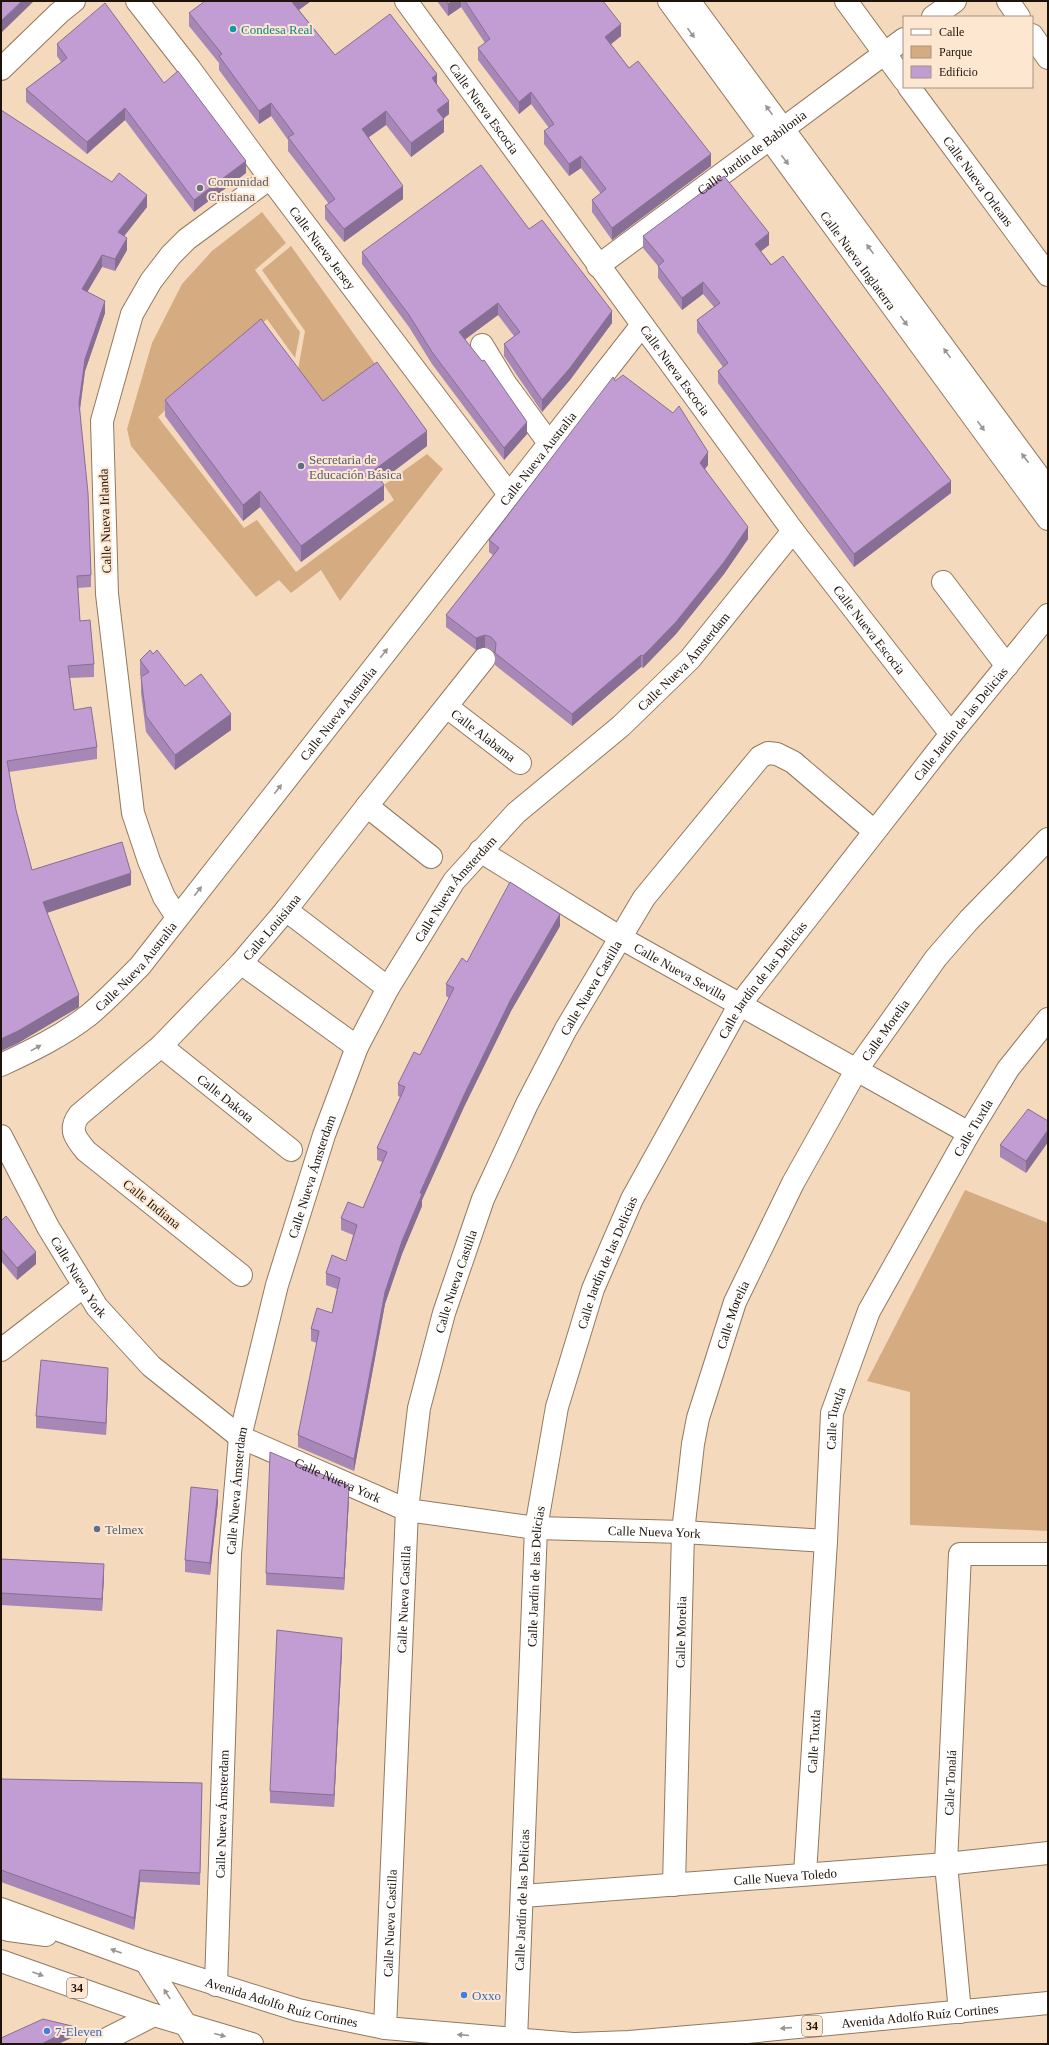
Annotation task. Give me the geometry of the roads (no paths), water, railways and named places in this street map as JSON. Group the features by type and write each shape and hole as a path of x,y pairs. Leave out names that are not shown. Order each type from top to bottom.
{"street":[{"path":"1,69 59,13 74,1"},
{"name":"Calle Nueva Jersey","path":"137,1 190,69 270,178 509,494"},
{"name":"Calle Nueva Escocia","path":"406,1 598,266 793,531 951,734"},
{"name":"Calle Nueva Inglaterra","path":"668,1 776,134 1048,489"},
{"name":"Calle Nueva Inglaterra","path":"689,1 776,134 1048,519"},
{"path":"846,1 903,79"},
{"path":"934,16 955,1"},
{"path":"1008,1 1018,16"},
{"path":"1033,36 1048,57"},
{"name":"Calle Jardín de Babilonia","path":"598,266 903,39"},
{"name":"Calle Nueva Orleans","path":"910,88 1048,275"},
{"name":"Calle Nueva Irlanda","path":"177,917 164,897 149,862 133,813 106,594 102,421 132,314 151,281 170,255 187,239 270,178"},
{"name":"Calle Nueva Australia","path":"1,1065 36,1049 88,1015 111,995 140,966 642,325"},
{"path":"482,345 505,383 549,443"},
{"name":"Calle Nueva Ámsterdam","path":"216,1985 230,1554 240,1437 276,1285 324,1135 357,1047 388,988 454,880 516,813 621,726 690,659 793,531"},
{"path":"943,582 1007,666"},
{"name":"Calle Jardín de las Delicias","path":"516,2042 523,1896 536,1528 557,1407 593,1289 632,1199 740,1004 874,831 1048,615"},
{"name":"Calle Louisiana","path":"73,1126 79,1115 161,1046 241,963 286,910 484,659"},
{"name":"Calle Alabama","path":"447,707 520,763"},
{"name":"Calle Nueva Castilla","path":"385,2028 407,1510 419,1408 444,1313 483,1199 527,1104 566,1029 644,898 760,757 768,753 776,754 793,762 874,831"},
{"path":"367,806 431,857"},
{"name":"Calle Morelia","path":"674,1885 683,1532 693,1444 698,1418 735,1302 793,1183 857,1069 941,953 1005,881 1048,839"},
{"name":"Calle Nueva Sevilla","path":"480,852 621,938 969,1133"},
{"path":"286,910 388,988"},
{"path":"241,963 357,1047"},
{"name":"Calle Tuxtla","path":"805,1874 826,1541 832,1413 869,1311 969,1133 1008,1069 1048,1019"},
{"name":"Calle Dakota","path":"161,1046 291,1150"},
{"name":"Calle Indiana","path":"73,1126 72,1130 77,1140 86,1151 241,1275"},
{"name":"Calle Nueva York","path":"1,1136 48,1226 97,1307 142,1357 240,1437 407,1510 536,1528 683,1532 826,1541"},
{"path":"1,1350 84,1286"},
{"name":"Calle Tonalá","path":"960,2012 946,1864 960,1554 1048,1554"},
{"name":"Calle Nueva Toledo","path":"523,1896 946,1864 1048,1853"},
{"name":"Avenida Adolfo Ruíz Cortines","path":"1,1909 146,1962 298,2010 385,2028 516,2042 573,2044"},
{"path":"1,1928 85,1939"},
{"name":"34","path":"1,1961 154,2015 193,2035 252,2044"},
{"path":"146,1962 193,2035"},
{"name":"Avenida Adolfo Ruíz Cortines","path":"576,2044 629,2042 747,2032 1048,2003"},
{"path":"97,2044 154,2015"},
{"path":"721,2044 747,2032"}],"place":[{"name":"Condesa Real","path":"233,29"},
{"name":"Comunidad Cristiana","path":"200,188"},
{"name":"Secretaria de Educación Básica","path":"301,466"},
{"name":"Telmex","path":"97,1529"},
{"name":"Oxxo","path":"464,1995"},
{"name":"7-Eleven","path":"47,2031"}]}
